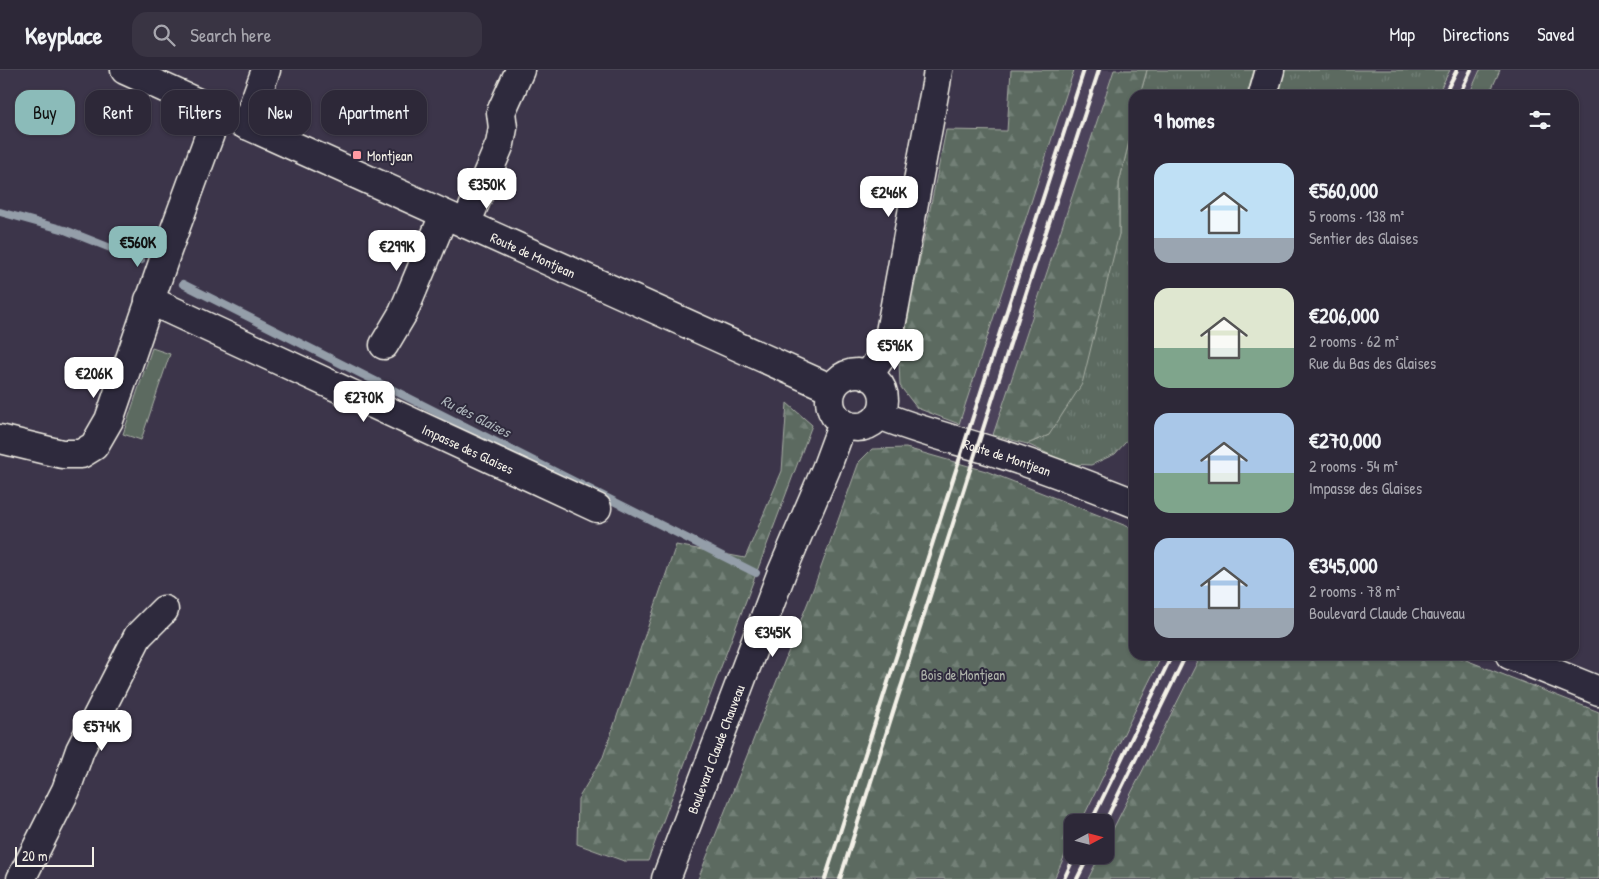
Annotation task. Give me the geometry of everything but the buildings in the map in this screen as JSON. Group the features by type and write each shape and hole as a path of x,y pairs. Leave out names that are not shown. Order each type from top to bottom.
{"street":[{"name":"Route de Montjean","path":"125,70 169,90"},
{"path":"246,125 266,70"},
{"path":"384,345 500,144 503,128 501,112 520,70"},
{"path":"868,376 879,360 890,332 938,70"},
{"path":"1264,90 1270,70"},
{"name":"Route de Montjean","path":"239,122 832,389"},
{"path":"0,440 62,454 81,454 94,446 109,420 210,135"},
{"name":"Impasse des Glaises","path":"150,300 597,508"},
{"path":"858,373 868,376 876,381 884,397 884,407 880,415 872,423 863,427 852,427 843,424 831,408 832,389 838,381 847,375 858,373"},
{"name":"Route de Montjean","path":"880,415 904,426 1038,466 1129,501"},
{"name":"Boulevard Claude Chauveau","path":"666,879 782,572 843,424"},
{"path":"21,879 66,790 80,750 138,636 164,610"},
{"path":"1522,660 1599,691"}],"shaded area":[{"path":"1074,70 1114,70 993,435 959,424"},
{"path":"1450,70 1480,70 1471,90 1440,90"},
{"path":"1160,660 1198,660 1114,827 1114,814 1085,814"},
{"path":"1064,857 1064,864 1096,864 1088,879 1054,879"}],"green space":[{"path":"1011,70 1074,70 959,424 917,408 900,386 899,362 946,130 1007,131"},
{"path":"1114,70 1147,70 1141,90 1129,90 1129,142 1119,183 1119,234 1082,384 1049,435 1027,444 993,435"},
{"path":"1147,70 1254,70 1248,90 1141,90"},
{"path":"1284,70 1450,70 1440,90 1278,90"},
{"path":"1480,70 1500,70 1491,90 1471,90"},
{"path":"1129,142 1129,439 1115,454 1091,465 1070,464 1027,444 1049,435 1119,234 1119,183"},
{"path":"152,348 170,354 141,440 123,434"},
{"path":"787,403 812,425 648,861 624,861 577,844 578,799 603,757 676,545 745,558 782,471"},
{"name":"Bois de Montjean","path":"906,448 986,471 1129,527 1129,660 1160,660 1085,814 1064,814 1064,857 1054,879 698,879 814,587 859,462 872,449"},
{"path":"1198,660 1466,660 1599,712 1599,879 1088,879 1096,864 1114,864 1114,827"}],"waterway":[{"name":"Ru des Glaises","path":"0,212 65,230 141,260"},
{"name":"Ru des Glaises","path":"183,284 756,573"}],"railway":[{"path":"825,879 1084,70"},
{"path":"840,879 1099,70"},
{"path":"1447,90 1457,70"},
{"path":"1461,90 1471,70"},
{"path":"1095,814 1170,660"},
{"path":"1109,814 1184,660"},
{"path":"1064,879 1071,864"},
{"path":"1077,879 1084,864"}],"place":[{"name":"Montjean","path":"357,155"}]}
